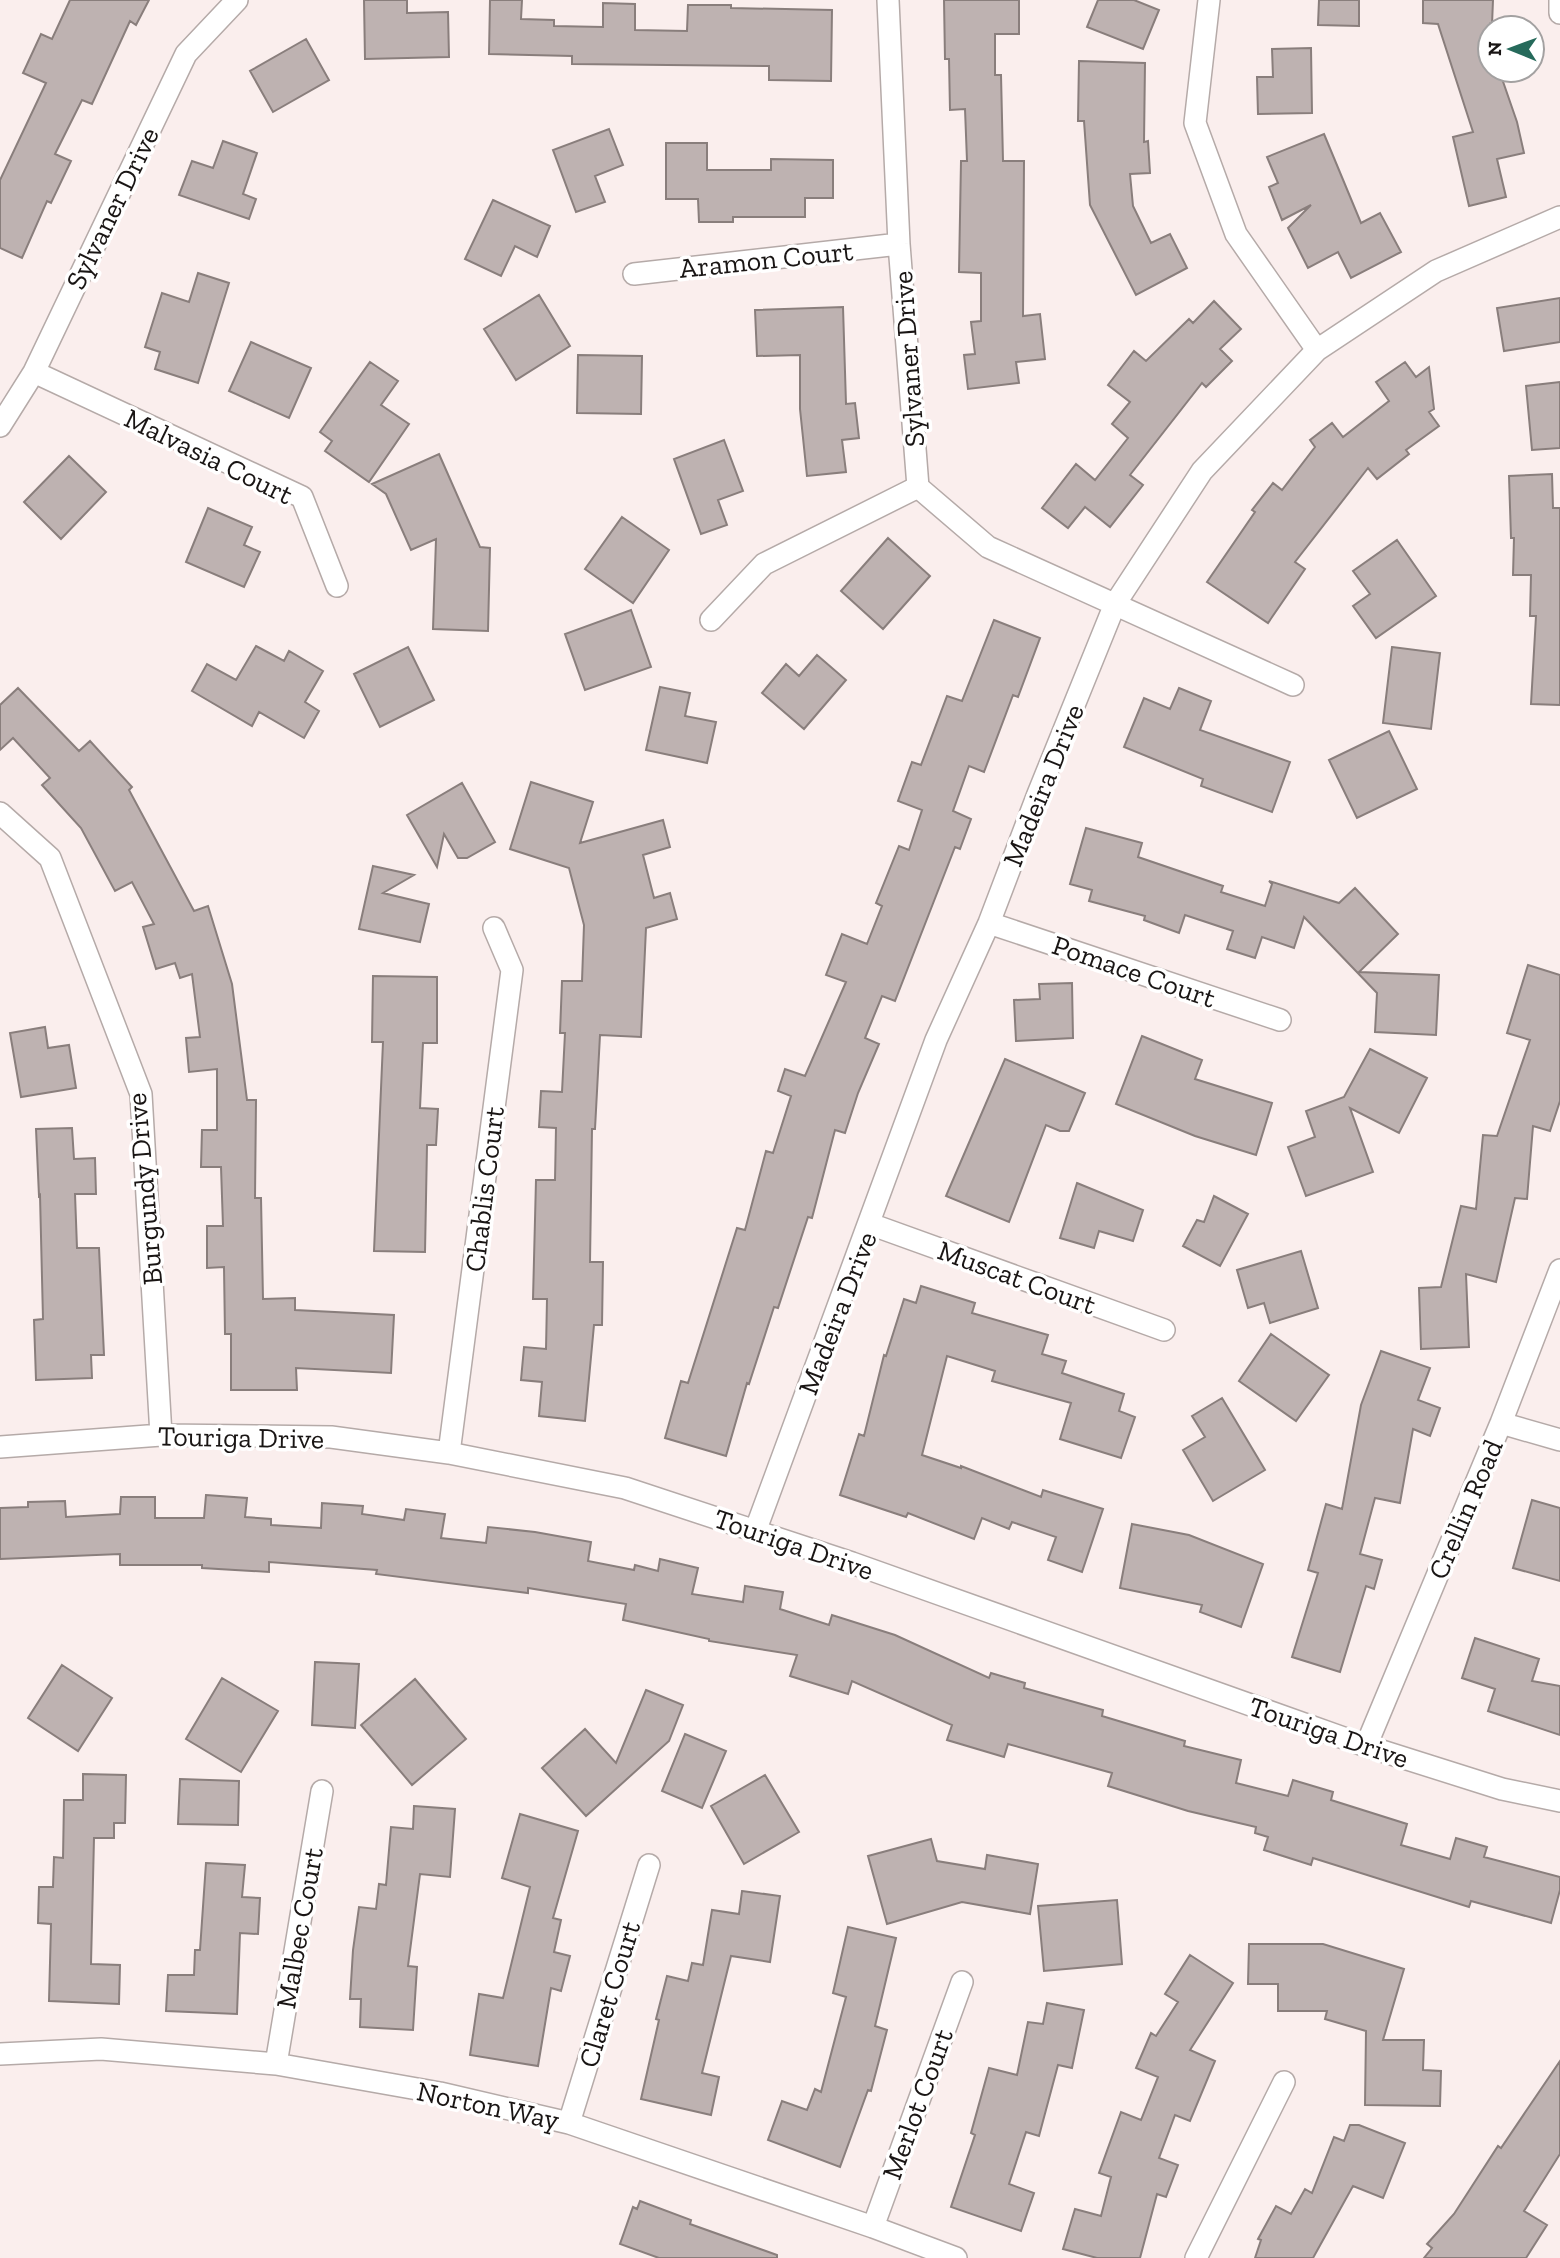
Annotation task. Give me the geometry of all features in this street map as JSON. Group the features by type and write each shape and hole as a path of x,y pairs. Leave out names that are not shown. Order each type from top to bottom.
{"street":[{"name":"Sylvaner Drive","path":"0,426 34,372 186,54 237,0"},
{"name":"Sylvaner Drive","path":"888,0 899,244 918,487 988,547 1293,685"},
{"path":"1209,0 1195,123 1236,234 1318,350"},
{"path":"1560,0 1560,13"},
{"name":"Madeira Drive","path":"756,1530 936,1040 989,923 1115,604 1202,471 1318,350 1436,271 1560,217"},
{"name":"Aramon Court","path":"634,274 899,244"},
{"name":"Malvasia Court","path":"34,372 302,497 337,586"},
{"path":"710,620 764,564 918,487"},
{"name":"Burgundy Drive","path":"0,813 50,858 141,1094 160,1435"},
{"name":"Pomace Court","path":"989,923 1280,1020"},
{"name":"Chablis Court","path":"449,1453 512,970 494,928"},
{"name":"Muscat Court","path":"870,1224 1164,1330"},
{"name":"Crellin Road","path":"1366,1746 1501,1423 1560,1270"},
{"path":"1501,1423 1560,1440"},
{"name":"Touriga Drive","path":"0,1447 160,1435 331,1437 449,1453 625,1488 756,1530 1366,1746 1502,1789 1560,1801"},
{"name":"Malbec Court","path":"276,2064 322,1791"},
{"name":"Claret Court","path":"569,2123 649,1864"},
{"name":"Merlot Court","path":"873,2227 962,1982"},
{"name":"Norton Way","path":"0,2054 102,2049 276,2064 440,2093 569,2123 956,2258"},
{"path":"1196,2258 1284,2082"}],"building":[{"path":"70,0 149,0 136,25 130,21 92,104 82,100 55,154 71,161 51,203 47,201 22,258 0,248 0,180 46,83 23,73 41,34 52,39"},
{"path":"364,0 407,0 407,13 448,12 449,57 365,59"},
{"path":"490,0 522,0 521,19 554,20 554,26 603,27 603,3 635,4 635,30 687,31 688,5 832,10 831,81 769,80 769,66 572,64 572,56 489,54"},
{"path":"944,0 1019,0 1019,34 995,34 995,75 1001,75 1003,161 1024,161 1023,316 1040,314 1045,359 1016,362 1019,383 968,389 964,355 975,354 971,322 981,321 981,273 959,272 961,161 967,161 965,109 950,110 949,59 945,59"},
{"path":"1098,0 1134,0 1159,10 1143,49 1087,27"},
{"path":"1319,0 1359,0 1359,26 1318,25"},
{"path":"1423,0 1493,0 1492,14 1476,14 1476,84 1504,84 1517,122 1524,153 1497,159 1506,197 1469,206 1453,137 1473,132 1438,24 1423,23"},
{"path":"306,39 329,80 273,112 250,71"},
{"path":"1311,48 1312,113 1258,114 1257,77 1273,77 1272,49"},
{"path":"1079,61 1145,63 1144,142 1148,141 1150,173 1130,174 1133,206 1151,243 1170,234 1187,268 1136,295 1090,205 1084,121 1078,121"},
{"path":"609,129 623,165 595,176 605,202 576,212 553,150"},
{"path":"1324,134 1361,223 1380,213 1401,252 1351,278 1338,252 1308,268 1288,228 1311,205 1282,220 1269,187 1278,183 1267,157"},
{"path":"223,141 257,153 243,194 256,199 249,219 179,195 192,161 213,168"},
{"path":"666,143 707,143 707,170 771,170 771,159 833,160 833,198 805,198 805,217 733,217 733,222 699,222 698,199 666,199"},
{"path":"493,200 550,226 537,257 515,246 501,276 465,259"},
{"path":"198,273 229,283 198,383 155,369 160,352 145,347 162,293 189,302"},
{"path":"539,295 570,346 516,380 484,329"},
{"path":"1560,298 1560,342 1504,351 1497,308"},
{"path":"1214,301 1241,329 1220,349 1232,361 1206,387 1202,383 1130,475 1143,485 1110,527 1085,507 1068,528 1042,508 1076,464 1095,480 1128,438 1112,424 1130,402 1108,385 1134,351 1146,361 1189,319 1193,323"},
{"path":"843,307 846,404 855,403 859,438 842,440 846,472 807,476 800,409 800,355 757,356 755,310"},
{"path":"251,342 311,368 289,418 229,391"},
{"path":"578,355 642,356 641,414 577,413"},
{"path":"370,362 398,381 381,405 409,424 369,482 325,451 332,441 320,432"},
{"path":"1405,362 1416,377 1429,367 1434,409 1429,412 1439,426 1406,450 1409,454 1377,479 1368,468 1295,562 1305,569 1268,623 1207,582 1255,512 1252,510 1273,483 1282,490 1315,447 1310,440 1332,423 1343,437 1389,401 1376,382"},
{"path":"1560,382 1560,448 1532,450 1526,386"},
{"path":"724,440 743,491 718,500 727,525 701,534 674,459"},
{"path":"439,454 480,547 490,548 488,631 433,629 436,539 411,550 386,494 372,484"},
{"path":"69,456 106,492 61,539 24,502"},
{"path":"1552,474 1553,508 1560,508 1560,705 1531,704 1536,616 1530,616 1531,575 1513,575 1514,538 1511,538 1509,476"},
{"path":"208,508 252,527 244,545 260,552 244,587 186,562"},
{"path":"622,517 669,550 633,603 585,569"},
{"path":"888,538 930,576 883,629 841,591"},
{"path":"1397,540 1436,596 1376,638 1353,606 1370,594 1353,571"},
{"path":"631,610 651,667 585,690 565,634"},
{"path":"994,620 1040,638 1018,697 1013,695 984,772 969,766 953,811 971,819 960,849 955,847 895,1001 882,996 865,1038 879,1044 858,1093 845,1133 835,1130 812,1218 808,1217 778,1308 774,1307 749,1384 747,1383 726,1456 665,1438 681,1381 688,1383 737,1228 745,1230 766,1151 773,1153 791,1096 778,1091 785,1069 805,1076 846,982 826,975 842,934 867,944 882,906 876,903 899,846 909,850 922,810 898,801 912,762 921,765 947,696 962,701"},
{"path":"256,646 284,661 289,651 323,671 305,702 319,711 304,738 259,712 252,726 192,691 207,664 236,680"},
{"path":"408,647 434,700 380,727 354,674"},
{"path":"1392,647 1440,653 1431,729 1383,723"},
{"path":"817,655 846,680 804,729 762,693 786,664 799,676"},
{"path":"660,687 690,693 685,716 716,722 707,763 646,750"},
{"path":"18,688 79,751 90,741 132,787 129,790 194,911 208,906 232,984 247,1100 256,1100 255,1198 261,1198 263,1299 295,1298 295,1310 394,1315 391,1373 296,1368 297,1390 231,1390 231,1334 225,1334 224,1267 207,1268 207,1226 223,1226 221,1167 201,1167 202,1130 217,1130 217,1069 189,1072 186,1038 200,1037 192,974 180,978 175,963 156,969 143,927 154,924 132,882 115,891 81,828 42,785 50,778 13,738 0,750 0,705"},
{"path":"1179,688 1211,701 1200,730 1290,762 1272,812 1201,786 1203,779 1124,747 1144,698 1170,709"},
{"path":"1389,731 1417,789 1357,818 1329,760"},
{"path":"531,782 593,802 580,843 663,820 670,847 643,855 654,898 670,893 677,919 646,928 641,1037 600,1035 595,1129 592,1129 590,1262 603,1262 602,1325 594,1325 585,1421 539,1416 542,1382 521,1380 524,1347 546,1349 547,1299 533,1299 536,1180 555,1180 556,1128 539,1127 541,1091 562,1092 565,1033 560,1033 562,981 582,981 584,925 569,868 510,849"},
{"path":"462,783 495,842 467,858 458,858 444,834 437,867 407,815"},
{"path":"1086,828 1142,843 1138,857 1223,886 1221,892 1265,906 1272,884 1269,881 1339,903 1355,888 1398,934 1359,972 1439,975 1436,1035 1375,1032 1377,993 1304,917 1294,948 1262,937 1255,958 1227,949 1233,931 1185,915 1179,933 1144,920 1145,916 1089,901 1092,890 1070,884"},
{"path":"373,866 414,875 383,893 429,904 420,942 359,929"},
{"path":"1528,965 1560,975 1560,1101 1550,1131 1533,1126 1527,1199 1515,1198 1496,1282 1466,1274 1469,1347 1421,1349 1419,1288 1441,1287 1461,1206 1476,1209 1483,1135 1497,1136 1530,1040 1507,1033"},
{"path":"373,976 437,977 437,1043 423,1043 420,1108 438,1109 436,1145 427,1145 425,1252 374,1251 383,1042 372,1042"},
{"path":"1072,983 1073,1038 1016,1041 1014,1000 1040,999 1039,984"},
{"path":"45,1027 48,1048 69,1045 76,1088 21,1097 10,1033"},
{"path":"1142,1036 1202,1060 1195,1079 1272,1103 1256,1155 1195,1136 1116,1104"},
{"path":"1370,1049 1427,1078 1399,1133 1350,1108 1373,1172 1306,1196 1288,1147 1315,1137 1306,1111 1344,1097"},
{"path":"1005,1059 1085,1093 1069,1131 1060,1131 1046,1125 1009,1222 946,1196"},
{"path":"72,1128 74,1159 95,1158 96,1194 75,1194 77,1248 99,1248 104,1355 91,1355 92,1378 36,1380 34,1320 43,1319 36,1129"},
{"path":"1077,1183 1143,1210 1133,1241 1099,1231 1094,1248 1060,1238"},
{"path":"1214,1196 1248,1214 1220,1266 1183,1246 1197,1220 1204,1222"},
{"path":"1301,1251 1318,1308 1270,1323 1264,1303 1248,1308 1237,1270"},
{"path":"921,1286 975,1303 972,1313 1048,1335 1042,1354 1066,1361 1062,1373 1124,1394 1119,1411 1135,1417 1121,1458 1060,1439 1071,1403 992,1381 995,1371 947,1356 922,1455 961,1466 1041,1497 1043,1490 1103,1509 1082,1572 1048,1560 1056,1537 1012,1522 1009,1529 982,1518 974,1539 908,1513 906,1517 840,1495 859,1434 864,1436 884,1355 886,1356 904,1299 916,1303"},
{"path":"1271,1334 1329,1375 1296,1421 1239,1381"},
{"path":"1381,1351 1430,1368 1418,1400 1440,1408 1430,1436 1413,1429 1400,1503 1375,1498 1360,1554 1382,1560 1374,1589 1366,1586 1340,1672 1292,1657 1318,1573 1308,1570 1326,1504 1342,1509 1361,1405"},
{"path":"1222,1398 1265,1470 1213,1501 1183,1450 1205,1437 1192,1416"},
{"path":"206,1495 247,1498 245,1517 271,1519 271,1525 321,1528 322,1503 363,1506 362,1514 404,1520 406,1509 445,1514 441,1538 486,1543 488,1527 535,1532 591,1542 588,1561 634,1570 635,1565 658,1571 660,1559 698,1568 692,1594 743,1602 745,1586 783,1592 780,1609 829,1625 832,1615 895,1635 989,1678 991,1673 1025,1683 1024,1688 1103,1710 1102,1716 1185,1741 1184,1746 1241,1760 1236,1783 1288,1796 1293,1780 1333,1792 1331,1800 1407,1824 1401,1845 1450,1859 1456,1838 1487,1847 1484,1857 1560,1877 1560,1890 1551,1923 1471,1901 1469,1907 1313,1858 1311,1865 1264,1850 1268,1837 1255,1833 1256,1827 1188,1811 1108,1786 1112,1773 1008,1744 1004,1757 947,1740 952,1725 852,1681 848,1694 790,1676 797,1655 709,1641 623,1620 626,1604 528,1588 528,1593 376,1574 377,1570 269,1562 269,1572 202,1568 202,1565 120,1565 120,1554 0,1559 0,1508 28,1507 28,1502 65,1501 66,1517 120,1514 121,1497 155,1497 155,1518 204,1518"},
{"path":"1532,1500 1560,1508 1560,1581 1513,1568"},
{"path":"1132,1524 1189,1535 1263,1564 1241,1627 1200,1612 1202,1605 1120,1588"},
{"path":"1475,1638 1539,1659 1532,1681 1560,1686 1560,1735 1488,1711 1495,1689 1462,1678"},
{"path":"315,1662 359,1664 355,1728 312,1725"},
{"path":"62,1665 112,1698 78,1751 28,1718"},
{"path":"222,1678 278,1711 241,1772 186,1739"},
{"path":"415,1679 466,1739 412,1785 361,1725"},
{"path":"646,1690 683,1705 669,1741 586,1816 542,1768 585,1729 616,1763"},
{"path":"685,1734 726,1751 702,1808 662,1791"},
{"path":"83,1774 126,1775 125,1823 114,1823 114,1838 94,1838 91,1964 120,1965 119,2004 49,2001 51,1924 38,1923 39,1887 53,1887 54,1857 63,1858 64,1800 83,1800"},
{"path":"765,1775 799,1832 744,1864 711,1806"},
{"path":"180,1779 239,1781 238,1825 178,1824"},
{"path":"414,1806 455,1809 450,1877 420,1874 408,1966 417,1967 413,2030 360,2027 361,1999 350,1999 359,1907 376,1909 379,1884 386,1885 391,1827 413,1829"},
{"path":"520,1814 578,1831 553,1918 561,1920 554,1952 570,1956 561,1991 551,1988 538,2066 470,2055 479,1994 503,1998 530,1887 502,1878"},
{"path":"931,1839 937,1861 985,1869 987,1855 1038,1864 1030,1914 962,1902 887,1924 868,1856"},
{"path":"206,1863 245,1865 242,1897 260,1898 258,1934 240,1933 237,2014 166,2011 168,1975 194,1975 195,1950 200,1950"},
{"path":"742,1891 780,1896 770,1962 731,1956 702,2073 719,2077 711,2115 641,2099 667,1976 688,1981 692,1963 703,1965 712,1910 739,1914"},
{"path":"1117,1900 1122,1964 1044,1971 1038,1906"},
{"path":"848,1927 896,1938 875,2026 887,2030 871,2091 868,2090 840,2167 768,2140 782,2101 807,2110 815,2089 821,2092 846,1997 833,1993"},
{"path":"1249,1944 1323,1944 1404,1969 1383,2040 1424,2040 1423,2070 1441,2071 1440,2106 1365,2105 1366,2031 1325,2019 1327,2011 1278,2011 1278,1984 1248,1984"},
{"path":"1190,1955 1233,1983 1190,2050 1215,2061 1190,2121 1175,2115 1159,2158 1178,2165 1166,2197 1157,2194 1140,2258 1097,2258 1063,2249 1075,2209 1101,2216 1111,2177 1099,2173 1121,2112 1141,2120 1158,2077 1136,2068 1151,2033 1156,2036 1178,2002 1165,1994"},
{"path":"1047,2003 1084,2010 1072,2068 1058,2065 1039,2136 1026,2132 1009,2184 1034,2193 1021,2231 951,2207 975,2135 971,2133 989,2068 1017,2075 1028,2022 1043,2024"},
{"path":"1560,2061 1560,2154 1524,2211 1547,2225 1526,2258 1424,2258 1432,2248 1427,2244 1454,2214 1498,2146 1501,2148"},
{"path":"1350,2125 1359,2125 1405,2143 1383,2198 1353,2186 1313,2258 1255,2258 1261,2240 1258,2239 1276,2206 1291,2214 1305,2189 1312,2193 1334,2137 1344,2141"},
{"path":"640,2201 691,2220 690,2224 777,2255 777,2258 659,2258 620,2244 633,2207 637,2209"}]}
